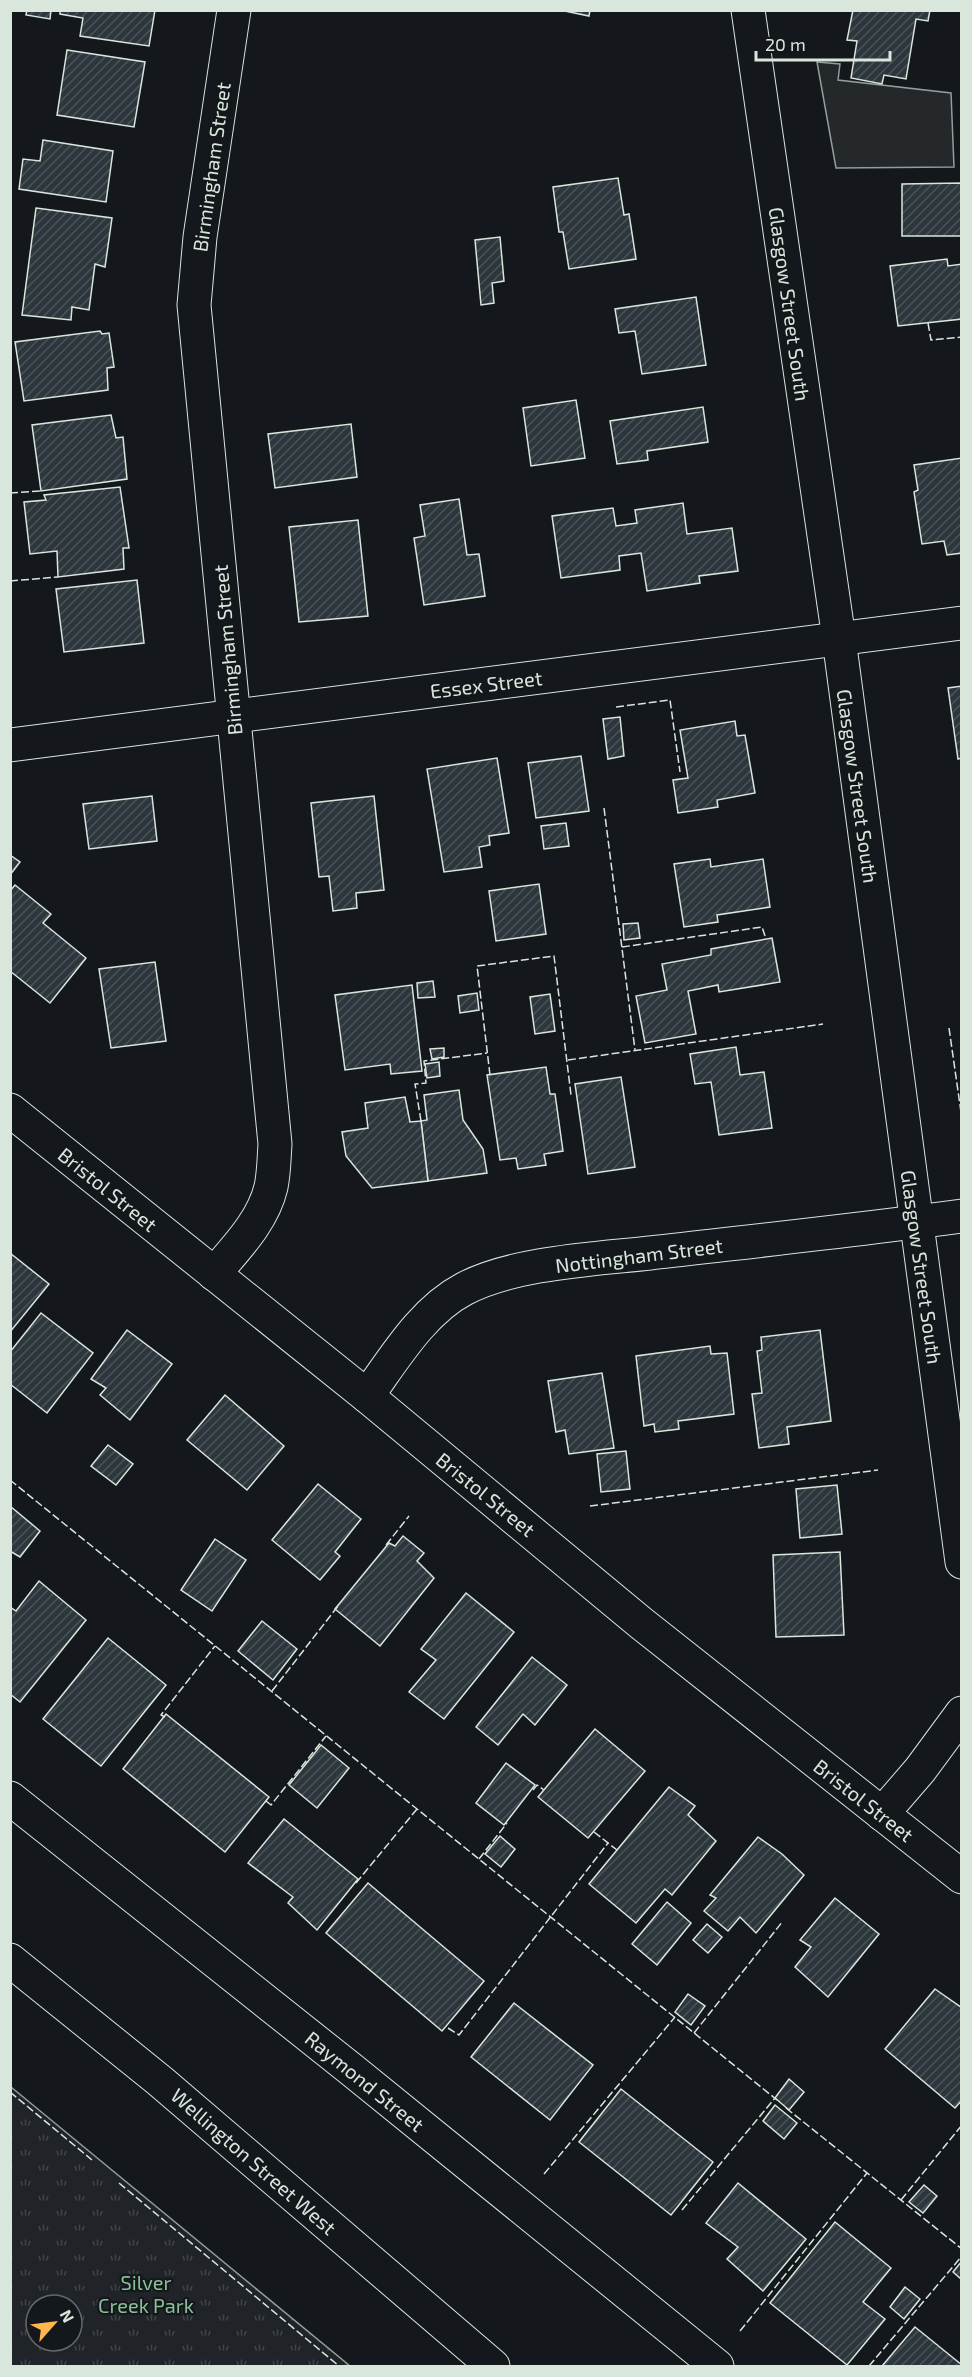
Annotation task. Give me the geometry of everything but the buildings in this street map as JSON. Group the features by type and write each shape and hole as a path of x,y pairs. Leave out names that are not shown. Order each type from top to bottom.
{"street":[{"name":"Birmingham Street","path":"214,1274 251,1230 267,1199 271,1187 275,1144 194,305 200,237 234,10"},
{"name":"Glasgow Street South","path":"748,10 838,639 962,1562"},
{"name":"Essex Street","path":"10,745 962,623"},
{"name":"Bristol Street","path":"10,1110 367,1396 632,1615 962,1877"},
{"name":"Nottingham Street","path":"367,1396 414,1333 445,1302 462,1289 494,1276 595,1259 962,1216"},
{"path":"882,1814 920,1770 962,1713"},
{"name":"Raymond Street","path":"10,1798 352,2070 717,2367"},
{"name":"Wellington Street West","path":"10,1960 160,2081 494,2367"}],"green space":[{"name":"Silver Creek Park","path":"11,2087 350,2366 11,2366"}],"shaded area":[{"path":"817,62 840,64 838,80 951,93 954,167 836,168"}],"fence":[{"path":"928,323 931,340 962,337"},
{"path":"10,493 41,491"},
{"path":"10,581 58,577"},
{"path":"616,707 670,700 680,772"},
{"path":"604,808 635,1050"},
{"path":"622,947 762,927 766,939"},
{"path":"490,1075 477,966 554,956 571,1095"},
{"path":"568,1060 823,1024"},
{"path":"949,1028 962,1119"},
{"path":"421,1121 415,1084 426,1083 424,1061 487,1053"},
{"path":"590,1506 878,1470"},
{"path":"10,1480 777,2100"},
{"path":"386,1545 409,1516"},
{"path":"272,1691 338,1606"},
{"path":"165,1717 161,1715 215,1646"},
{"path":"266,1801 271,1805 326,1736"},
{"path":"533,1790 537,1785 544,1790"},
{"path":"356,1883 417,1809"},
{"path":"479,1859 507,1823"},
{"path":"594,1832 617,1850"},
{"path":"448,2028 459,2035 608,1843"},
{"path":"694,2033 783,1921"},
{"path":"544,2174 675,2017"},
{"path":"10,2092 92,2160"},
{"path":"682,2210 775,2098"},
{"path":"786,2108 962,2249"},
{"path":"901,2200 962,2125"},
{"path":"740,2331 867,2173"},
{"path":"119,2183 339,2366"},
{"path":"869,2366 962,2256"}]}
